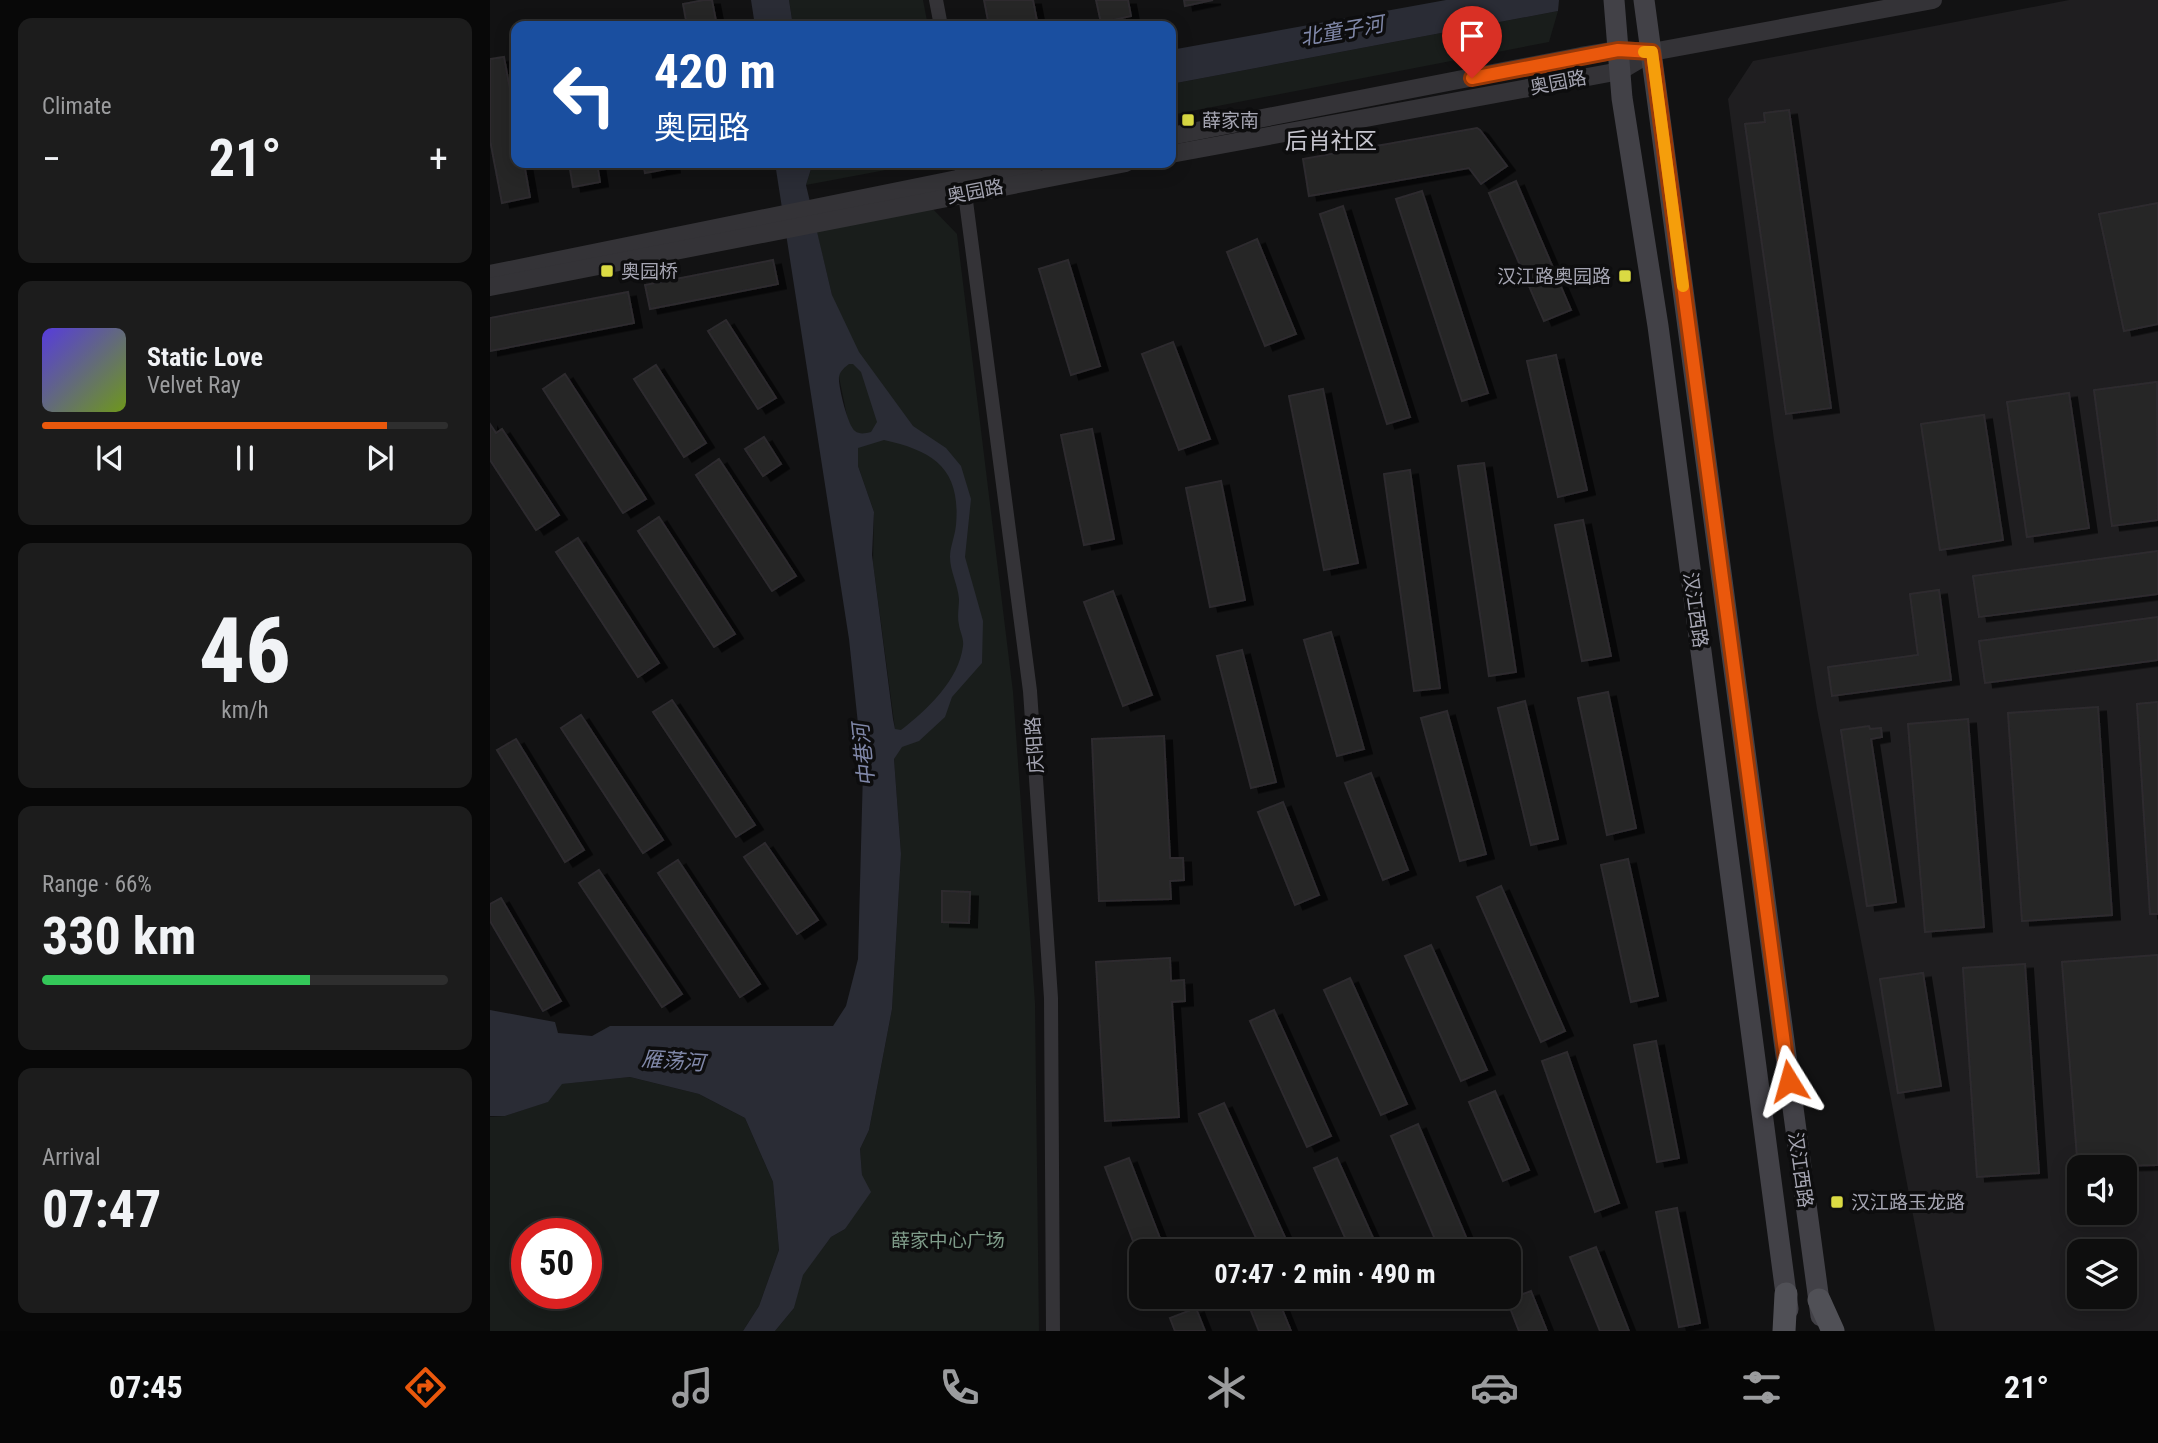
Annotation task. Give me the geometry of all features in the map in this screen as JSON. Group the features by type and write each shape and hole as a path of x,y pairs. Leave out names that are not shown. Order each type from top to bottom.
{"main road":[{"name":"汉江西路","path":"1645,5 1823,1331"},
{"name":"汉江西路","path":"1615,7 1622,98 1660,340 1791,1331"},
{"path":"1784,1331 1786,1294"},
{"path":"1819,1300 1833,1331"}],"street":[{"path":"936,0 940,21"},
{"name":"奥园路","path":"1176,153 1652,52 1933,0"},
{"name":"奥园路","path":"1176,135 1619,60"},
{"name":"奥园路","path":"767,226 1012,168"},
{"name":"奥园路","path":"963,178 1072,168"},
{"name":"庆阳路","path":"963,178 1030,691 1051,998 1054,1331"},
{"path":"490,274 767,226"},
{"path":"490,287 767,226"}],"shaded area":[{"path":"2069,0 2158,0 2158,1331 1935,1331 1817,709 1774,440 1728,99 1753,61"}],"green space":[{"path":"789,0 923,0 927,21 792,21"},
{"path":"1558,11 1549,42 1176,114 1176,83"},
{"path":"812,168 896,168 806,185"},
{"name":"薛家中心广场","path":"931,207 957,234 1013,692 1035,1003 1039,1331 775,1331 794,1308 802,1275 831,1237 845,1229 862,1176 860,1149 869,1130 892,1009 901,854 894,759 895,729 873,563 874,512 858,466 858,448 848,421 839,377 832,295 816,229"},
{"path":"630,1077 699,1094 745,1118 773,1182 779,1250 759,1306 743,1331 490,1331 490,1117 505,1116 547,1102 561,1084"}],"water":[{"path":"751,0 789,0 792,21 754,21"},
{"name":"北童子河","path":"1446,0 1559,0 1558,11 1176,83 1176,49"},
{"path":"776,168 812,168 806,185 832,295 859,352 913,426 946,448 961,466 971,499 965,557 983,621 982,663 952,697 945,717 919,741 902,747 894,759 901,854 892,1009 869,1130 860,1149 862,1175 871,1192 845,1229 831,1237 803,1275 794,1308 775,1331 743,1331 759,1306 779,1250 773,1182 745,1118 699,1094 630,1077 562,1084 548,1102 505,1116 490,1116 490,1010 555,1022 558,1033 592,1036 610,1026 833,1026 846,1006 858,959 863,771 849,639","holes":["849,364 853,364 861,372 877,422 871,432 861,433 852,428 840,389 839,377 842,371","884,440 917,450 941,466 949,476 954,490 956,525 950,557 959,599 958,622 963,643 960,659 948,682 921,713 901,730 895,729 893,719 872,555 874,512 858,466 858,448"]}],"building":[{"path":"712,0 716,21 686,21 683,4"},
{"path":"984,0 1033,0 1037,21 988,21"},
{"path":"1096,0 1128,0 1131,16 1101,21"},
{"path":"1184,0 1213,0 1185,6"},
{"path":"504,57 511,95 511,168 525,168 530,197 502,203 490,140 490,59"},
{"path":"1789,110 1831,408 1786,414 1745,124 1765,122 1764,113"},
{"path":"1477,128 1507,166 1481,184 1469,168 1309,196 1303,159"},
{"path":"570,168 598,168 600,182 573,187"},
{"path":"644,168 672,168 645,173"},
{"path":"1516,181 1571,310 1544,321 1489,193"},
{"path":"1422,191 1488,393 1462,401 1396,199"},
{"path":"2158,203 2158,324 2124,331 2099,214"},
{"path":"1343,206 1410,417 1387,424 1320,214"},
{"path":"1257,239 1296,334 1265,346 1227,252"},
{"path":"773,260 778,284 650,309 645,285"},
{"path":"1068,260 1100,366 1071,375 1039,269"},
{"path":"628,292 634,323 490,351 490,318"},
{"path":"726,320 776,398 758,409 708,331"},
{"path":"1173,342 1210,439 1179,450 1142,354"},
{"path":"1556,355 1587,490 1558,497 1527,361"},
{"path":"656,365 706,443 684,457 634,379"},
{"path":"565,374 646,499 623,513 543,389"},
{"path":"2157,382 2158,520 2112,526 2094,390"},
{"path":"1323,389 1358,563 1324,570 1289,396"},
{"path":"2069,393 2089,528 2027,537 2007,402"},
{"path":"1984,415 2003,540 1940,550 1921,424"},
{"path":"490,424 496,433 502,429 559,515 536,530 490,460"},
{"path":"1092,429 1114,539 1084,545 1061,435"},
{"path":"764,437 781,464 763,476 745,449"},
{"path":"719,459 796,576 772,591 696,475"},
{"path":"1484,463 1516,672 1489,676 1458,466"},
{"path":"1410,470 1440,688 1414,691 1384,474"},
{"path":"1221,481 1245,600 1210,607 1186,488"},
{"path":"659,517 735,634 714,647 638,531"},
{"path":"1583,520 1611,656 1582,661 1555,525"},
{"path":"578,538 659,663 638,677 556,552"},
{"path":"2158,551 2158,594 1979,617 1973,576"},
{"path":"1939,590 1951,680 1832,696 1828,667 1918,655 1910,594"},
{"path":"1113,591 1152,695 1123,706 1084,602"},
{"path":"2158,617 2158,660 1985,683 1979,641"},
{"path":"1331,632 1364,749 1337,756 1304,640"},
{"path":"1242,650 1276,782 1251,788 1217,656"},
{"path":"1608,692 1636,828 1607,835 1578,698"},
{"path":"672,700 755,825 736,837 653,712"},
{"path":"1525,701 1558,839 1531,845 1498,708"},
{"path":"2158,702 2158,914 2150,914 2137,704"},
{"path":"2098,707 2112,915 2022,921 2008,713"},
{"path":"1447,711 1486,854 1460,861 1421,718"},
{"path":"581,715 663,840 643,853 561,728"},
{"path":"1968,719 1984,927 1925,932 1908,724"},
{"path":"1869,726 1870,729 1881,728 1882,737 1871,739 1896,902 1867,906 1841,730"},
{"path":"1164,736 1170,858 1183,858 1184,880 1170,881 1171,899 1099,901 1092,739"},
{"path":"516,739 584,850 565,862 497,750"},
{"path":"1371,773 1408,870 1383,880 1345,783"},
{"path":"1283,802 1319,895 1295,905 1258,812"},
{"path":"765,843 818,920 797,934 744,857"},
{"path":"1628,859 1658,996 1631,1002 1601,865"},
{"path":"678,860 760,984 740,997 658,873"},
{"path":"599,870 682,994 662,1007 579,883"},
{"path":"1501,886 1565,1031 1541,1042 1477,897"},
{"path":"942,891 970,892 969,923 942,922"},
{"path":"501,898 561,1001 543,1011 490,921 490,904"},
{"path":"1431,945 1487,1070 1461,1081 1405,956"},
{"path":"2158,955 2158,1165 2137,1166 2137,1155 2077,1155 2062,962"},
{"path":"1170,958 1171,981 1184,980 1185,1001 1172,1002 1179,1117 1105,1121 1096,962"},
{"path":"2025,964 2039,1173 1977,1177 1963,968"},
{"path":"1923,973 1941,1086 1898,1093 1880,979"},
{"path":"1350,978 1407,1104 1381,1115 1324,990"},
{"path":"1274,1010 1331,1136 1307,1147 1250,1021"},
{"path":"1656,1041 1679,1158 1657,1162 1634,1045"},
{"path":"1567,1052 1619,1203 1595,1212 1542,1061"},
{"path":"1495,1091 1529,1170 1503,1181 1469,1102"},
{"path":"1224,1103 1286,1239 1256,1239 1199,1114"},
{"path":"1418,1124 1467,1239 1435,1239 1391,1136"},
{"path":"1129,1158 1160,1239 1132,1239 1105,1167"},
{"path":"1337,1158 1374,1239 1346,1239 1314,1168"},
{"path":"1677,1208 1700,1323 1679,1327 1656,1212"},
{"path":"1596,1247 1629,1331 1600,1331 1570,1257"},
{"path":"1531,1291 1547,1331 1519,1331 1510,1309 1521,1309 1521,1295"},
{"path":"1196,1309 1205,1331 1175,1331 1170,1318"},
{"path":"1282,1309 1291,1331 1259,1331 1251,1311"}],"slow traffic":[{"path":"1644,52 1652,52 1683,286"}],"place":[{"name":"薛家南","path":"1188,120"},
{"name":"奥园桥","path":"607,271"},
{"name":"汉江路奥园路","path":"1625,276"},
{"name":"汉江路玉龙路","path":"1837,1202"}],"district":[{"name":"后肖社区","path":"1331,141"}],"route":[{"path":"1472,78 1618,50 1652,52 1789,1081"}],"water label":[{"name":"中巷河","path":"864,755"},
{"name":"雁荡河","path":"673,1061"}]}
